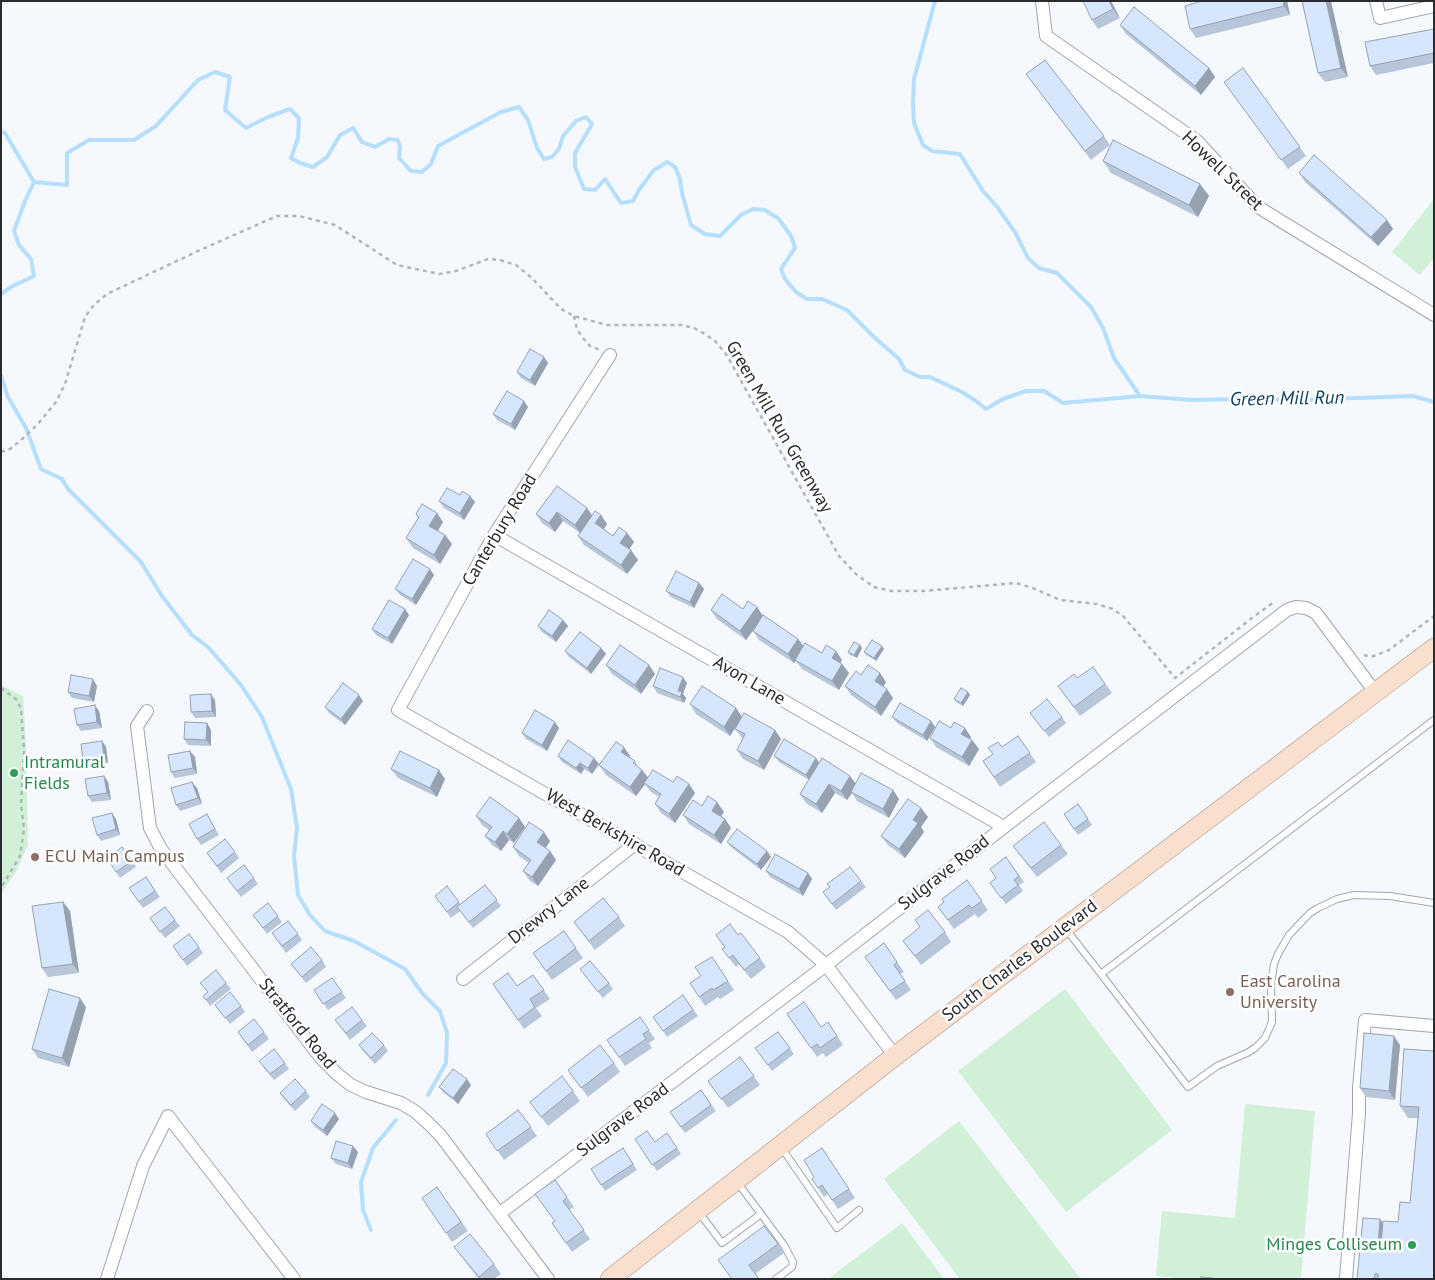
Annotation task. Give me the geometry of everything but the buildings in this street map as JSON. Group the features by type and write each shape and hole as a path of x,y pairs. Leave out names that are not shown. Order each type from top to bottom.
{"main road":[{"name":"South Charles Boulevard","path":"610,1279 895,1056 1434,648"}],"street":[{"name":"Howell Street","path":"1042,1 1046,36 1197,141 1258,207 1434,316"},
{"path":"1376,1 1380,18 1434,6"},
{"name":"Canterbury Road","path":"398,710 494,535 610,355"},
{"name":"Avon Lane","path":"494,535 1004,827"},
{"name":"Sulgrave Road","path":"499,1214 1287,610 1306,608 1316,612 1375,692"},
{"name":"West Berkshire Road","path":"398,710 788,932 826,965 895,1056"},
{"name":"Stratford Road","path":"147,711 137,726 150,828 161,849 321,1058 351,1085 366,1092 401,1103 422,1117 441,1136 548,1279"},
{"name":"Drewry Lane","path":"463,979 635,844"},
{"path":"1346,1279 1365,1020 1434,1026"},
{"path":"108,1279 143,1166 168,1116 294,1279"}],"lane":[{"path":"1101,974 1434,720"},
{"path":"1064,927 1188,1087 1216,1066 1255,1048 1265,1038 1272,1022 1271,985 1274,964 1289,935 1310,913 1337,899 1354,895 1390,896 1434,903"},
{"path":"780,1146 837,1228 859,1210"},
{"path":"736,1180 784,1245 793,1262 792,1267 776,1279"},
{"path":"697,1210 722,1243 760,1214"}],"path":[{"name":"Green Mill Run Greenway","path":"1,452 10,449 21,440 38,424 56,402 65,384 85,317 94,305 107,294 190,254 277,216 299,216 335,225 397,264 439,274 456,271 488,259 500,260 516,265 532,278 561,309 574,316 607,325 681,325 694,328 705,334 726,354 839,556 857,575 874,587 892,591 923,591 1016,583 1060,600 1097,604 1113,609 1124,617 1175,678 1276,601"},
{"path":"574,316 577,329 590,346 610,355"},
{"path":"1361,653 1371,657 1389,650 1434,616"},
{"path":"1,688 17,700 21,709 24,751 21,804 24,829 23,840 20,856 1,888"}],"green space":[{"path":"1434,199 1434,258 1420,275 1392,252"},
{"name":"Intramural Fields","path":"1,685 23,696 28,845 16,872 1,894"},
{"path":"1065,989 1172,1130 1066,1212 958,1071"},
{"path":"1245,1104 1315,1111 1301,1279 1191,1279 1156,1276 1162,1211 1235,1218"},
{"path":"959,1121 1081,1279 960,1279 884,1179"},
{"path":"902,1223 944,1279 828,1279"}],"waterway":[{"name":"Green Mill Run","path":"935,1 914,79 914,123 923,145 932,151 960,154 983,191 1015,232 1028,258 1039,268 1057,273 1091,307 1103,328 1114,358 1140,396"},
{"name":"Green Mill Run","path":"1,132 5,133 34,182 67,185 67,153 89,140 134,140 156,126 198,80 215,72 230,77 225,110 246,128 290,109 299,118 298,138 291,158 313,167 327,157 340,135 353,128 362,142 375,147 389,139 398,140 400,147 399,158 411,171 422,172 431,164 438,146 501,112 519,107 528,120 537,148 544,159 552,157 559,149 563,136 576,121 586,117 592,124 575,153 575,167 584,189 595,190 605,179 621,203 633,201 653,171 667,162 675,167 680,179 691,225 705,234 720,236 741,215 753,209 765,210 779,219 791,236 795,248 781,269 785,279 796,292 807,299 822,299 847,310 899,359 905,370 920,377 930,377 962,392 986,409 1003,399 1026,391 1044,391 1063,403 1140,396 1192,400 1301,400 1413,396 1434,402"},
{"path":"1,294 34,276 31,259 19,245 14,231 34,182"},
{"path":"1,376 8,397 26,428 41,469 62,479 68,489 141,562 162,596 192,635 208,647 241,685 262,717 291,789 297,828 294,856 298,895 310,915 325,931 354,941 405,969 422,993 440,1011 447,1033 446,1063 428,1095"},
{"path":"371,1230 363,1210 361,1182 373,1148 396,1120"}],"place":[{"name":"Intramural Fields","path":"14,773"},
{"name":"ECU Main Campus","path":"35,857"},
{"name":"East Carolina University","path":"1230,992"},
{"name":"Minges Colliseum","path":"1412,1245"}]}
